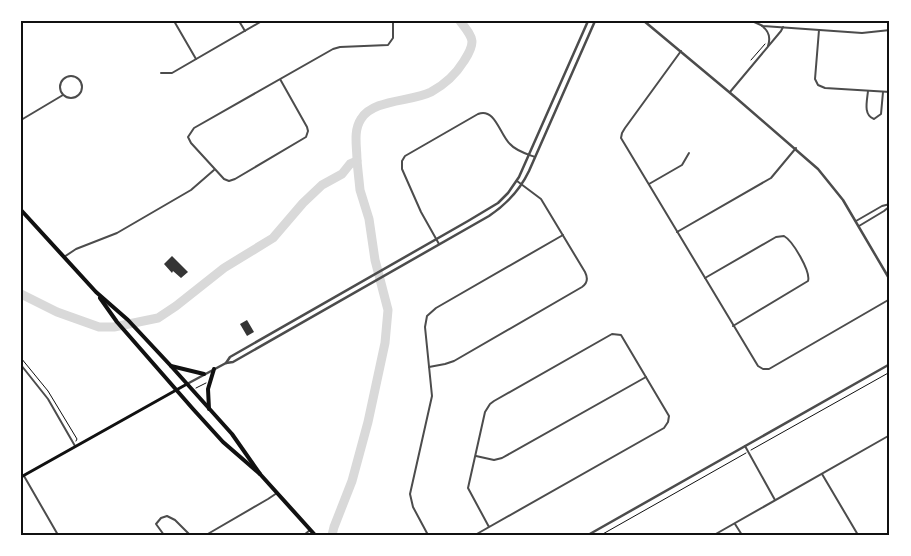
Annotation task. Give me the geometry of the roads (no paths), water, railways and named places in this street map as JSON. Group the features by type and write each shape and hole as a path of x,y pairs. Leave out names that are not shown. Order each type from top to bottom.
{"highway":[{"path":"21,210 96,292 128,320 210,409 232,434 260,474 315,535"},
{"path":"96,292 117,322 176,390 223,442 260,474"},
{"path":"171,366 204,374"},
{"path":"210,409 208,389 214,369"}],"main road":[{"path":"23,477 187,384"}],"street":[{"path":"174,21 196,59"},
{"path":"239,21 245,31"},
{"path":"161,73 170,74 262,21"},
{"path":"280,79 307,127 308,135 235,179 228,181 222,178 191,143 189,135 194,128 280,79 335,48 384,46 391,42 394,36 393,21"},
{"path":"513,21 520,21"},
{"path":"226,363 230,357 494,205 506,195 517,181 530,155 588,21"},
{"path":"187,384 226,363 233,362 500,209 522,184 595,21"},
{"path":"644,21 796,148 830,182 856,221 890,280"},
{"path":"752,21 760,25 770,36 767,48"},
{"path":"760,25 867,33 890,30"},
{"path":"730,92 781,32 782,27"},
{"path":"819,30 815,77 820,87 890,92"},
{"path":"681,51 622,133 622,140 756,364 763,369 771,368 890,299"},
{"path":"70,76 79,79 82,88 79,95 71,98 62,95 59,86 63,79 70,76"},
{"path":"868,91 867,113 874,119 881,114 883,92"},
{"path":"21,120 57,100 62,95"},
{"path":"440,244 422,214 402,169 402,161 405,156 482,112 490,115 509,144 535,158"},
{"path":"677,232 771,178 796,148"},
{"path":"649,184 679,167 686,160 689,153"},
{"path":"64,258 76,249 118,233 191,190 214,170"},
{"path":"429,367 454,361 584,286 587,281 586,274 541,199 517,181"},
{"path":"856,221 882,206 890,205"},
{"path":"858,226 890,205"},
{"path":"428,535 413,507 410,494 432,398 425,324 430,312 563,235"},
{"path":"705,278 776,237 784,236 790,241 808,272 808,281 733,326"},
{"path":"475,535 660,430 668,424 668,416 625,338 619,334 612,334 490,404 485,412 468,488 489,527"},
{"path":"588,535 890,364"},
{"path":"21,366 48,398 75,447"},
{"path":"475,456 494,460 502,458 646,377"},
{"path":"714,535 890,435"},
{"path":"745,446 775,500"},
{"path":"822,474 858,535"},
{"path":"23,477 58,535"},
{"path":"206,535 277,493"},
{"path":"164,535 156,524 160,518 167,516 175,520 190,535"},
{"path":"735,523 742,535"},
{"path":"304,535 311,530"}],"waterway":[{"path":"21,294 57,312 99,327 114,327 158,318 224,268 273,238 303,203 322,185 342,174 350,164 357,161 357,129 361,119 367,113 383,104 431,92 449,79 464,61 472,44 468,32 460,21"},
{"path":"332,535 352,481 368,422 385,343 388,310 375,260 369,219 360,190 357,161"}]}
